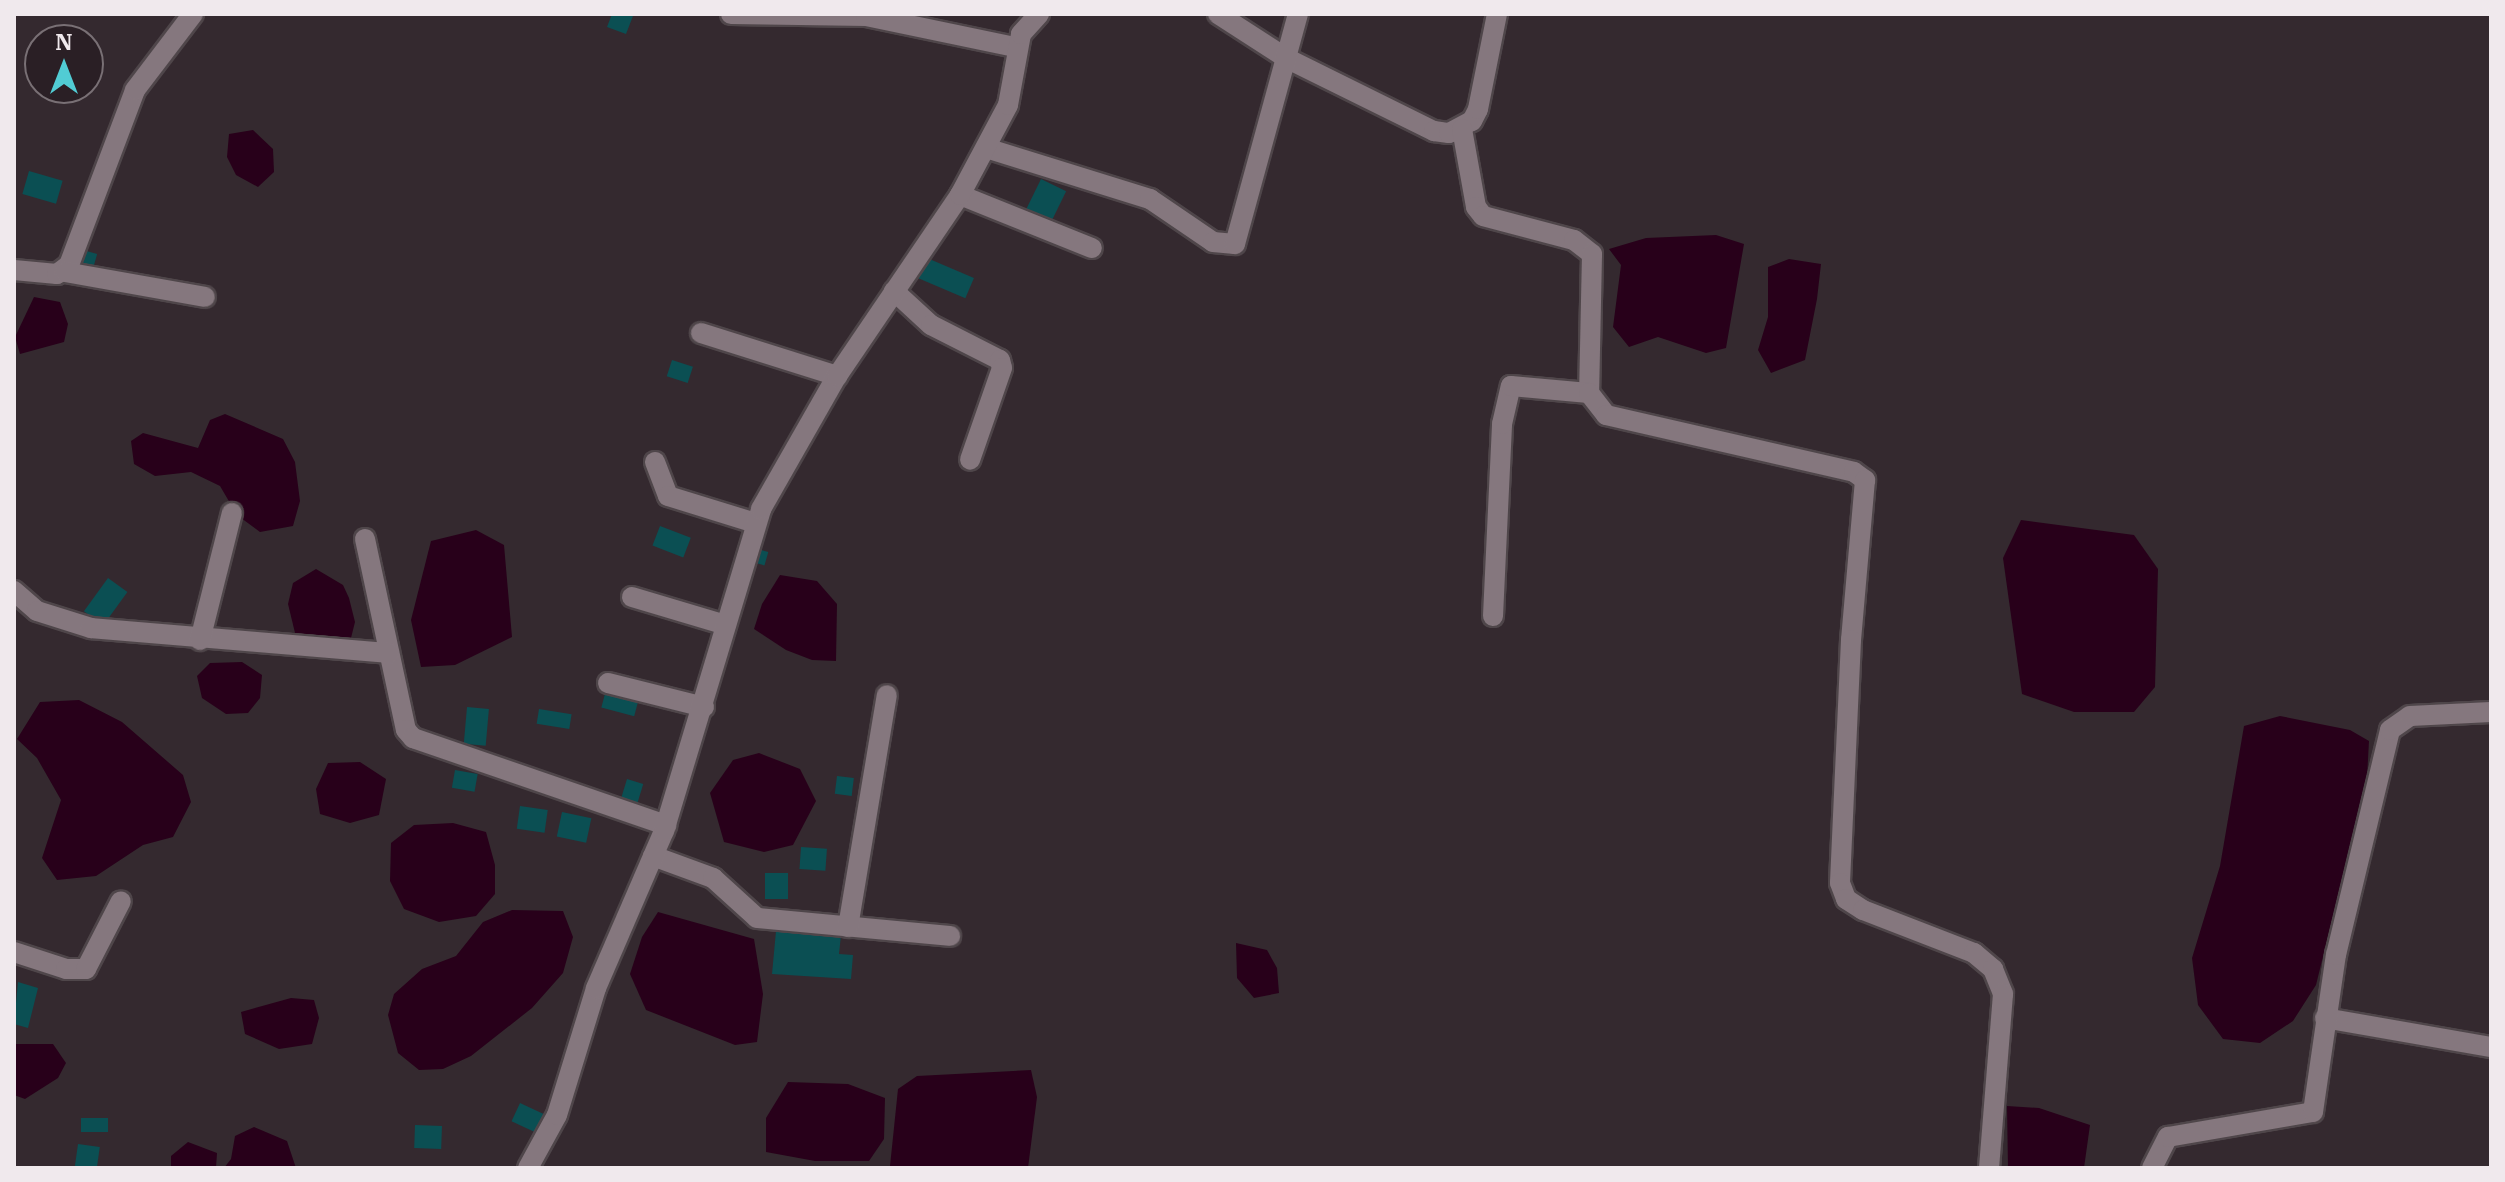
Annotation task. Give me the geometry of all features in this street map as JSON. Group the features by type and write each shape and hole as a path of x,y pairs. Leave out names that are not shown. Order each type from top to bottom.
{"street":[{"path":"65,272 135,90 193,14"},
{"path":"731,14 866,16 1015,47"},
{"path":"528,1168 557,1115 596,988 666,825 704,707 755,523 837,376 960,195 1008,105 1015,47 1028,22 1039,14"},
{"path":"1218,14 1286,58 1434,131 1462,129 1478,109 1497,14"},
{"path":"986,148 1150,199 1213,242 1235,244 1298,14"},
{"path":"1462,129 1476,207 1483,216 1574,240 1592,254 1589,393 1606,415 1854,472 1865,480 1851,640 1840,883 1846,899 1863,910 1974,953 1993,969 2003,994 1989,1168"},
{"path":"960,195 1092,248"},
{"path":"14,270 65,272 205,297"},
{"path":"894,291 931,325 1000,360 1002,368 970,460"},
{"path":"701,333 837,376"},
{"path":"1493,616 1506,393 1519,384 1589,393"},
{"path":"655,462 668,496 755,523"},
{"path":"200,640 232,513"},
{"path":"365,539 406,730 413,738 666,825"},
{"path":"14,591 55,620 200,640 389,653"},
{"path":"632,597 726,625"},
{"path":"608,683 704,707"},
{"path":"848,927 887,695"},
{"path":"2152,1168 2168,1137 2313,1112 2325,1018 2390,730 2410,716 2491,712"},
{"path":"653,856 713,878 757,918 950,936"},
{"path":"14,952 66,969 86,969 121,901"},
{"path":"2325,1018 2491,1047"}],"shaded area":[{"path":"253,130 273,149 274,172 258,187 236,175 227,157 229,134"},
{"path":"1716,235 1744,244 1726,348 1706,353 1658,337 1629,347 1613,327 1621,265 1609,249 1646,238"},
{"path":"1789,259 1821,264 1817,299 1805,360 1771,373 1758,350 1768,317 1768,267"},
{"path":"34,297 60,302 68,324 64,342 20,354 15,337"},
{"path":"225,414 283,439 295,462 300,501 293,526 260,532 237,515 220,486 191,472 155,476 134,464 131,441 143,433 198,448 210,420"},
{"path":"2021,520 2134,535 2158,569 2155,687 2134,712 2074,712 2022,694 2003,558"},
{"path":"476,530 504,545 512,637 455,665 421,667 411,620 431,541"},
{"path":"316,569 343,585 355,622 350,642 296,637 288,604 293,583"},
{"path":"780,575 817,581 837,604 836,661 812,660 786,650 754,629 762,604"},
{"path":"242,662 262,675 260,698 248,713 226,714 202,698 197,676 210,663"},
{"path":"79,700 122,722 183,775 191,802 173,837 143,845 96,876 57,880 42,858 61,800 37,758 17,739 40,702"},
{"path":"2280,716 2350,730 2369,741 2367,778 2316,985 2293,1021 2260,1043 2223,1039 2198,1005 2192,958 2220,866 2244,726"},
{"path":"759,753 800,769 816,801 793,845 764,852 724,842 710,793 733,760"},
{"path":"360,762 386,779 379,815 350,823 320,814 316,789 328,763"},
{"path":"453,823 486,832 495,865 495,894 476,916 439,922 404,909 390,881 391,843 414,825"},
{"path":"512,910 563,911 573,937 563,973 532,1008 471,1056 443,1069 419,1070 398,1053 388,1015 394,994 422,969 456,956 483,922"},
{"path":"658,912 754,939 763,994 757,1042 735,1045 646,1010 630,974 642,937"},
{"path":"1236,943 1267,950 1277,968 1279,993 1254,998 1237,978"},
{"path":"291,998 314,1000 319,1018 312,1044 279,1049 245,1034 241,1012"},
{"path":"14,1044 53,1044 66,1063 58,1078 25,1099 14,1095"},
{"path":"1031,1070 1037,1097 1028,1168 890,1166 898,1089 917,1076"},
{"path":"788,1082 848,1084 885,1098 884,1139 869,1161 815,1161 766,1152 766,1118"},
{"path":"2007,1106 2039,1108 2090,1125 2084,1168 2008,1168"},
{"path":"254,1127 287,1141 296,1168 224,1168 231,1159 235,1136"},
{"path":"188,1142 217,1153 216,1168 171,1168 171,1156"}],"building":[{"path":"612,14 633,16 626,34 607,27"},
{"path":"29,171 63,181 56,204 22,194"},
{"path":"1041,179 1066,191 1048,228 1023,216"},
{"path":"76,248 97,254 92,270 71,264"},
{"path":"927,258 974,278 965,298 918,278"},
{"path":"672,360 693,367 688,383 667,376"},
{"path":"660,526 691,538 683,557 652,546"},
{"path":"751,547 768,552 764,565 747,560"},
{"path":"108,578 127,592 103,625 84,611"},
{"path":"606,690 639,699 634,716 601,707"},
{"path":"467,707 489,709 486,746 464,744"},
{"path":"539,709 572,714 569,729 537,724"},
{"path":"455,770 478,774 475,792 452,788"},
{"path":"837,776 854,778 852,796 835,794"},
{"path":"627,779 643,784 635,811 619,806"},
{"path":"520,806 548,810 545,833 517,829"},
{"path":"562,812 591,818 586,843 557,836"},
{"path":"801,847 827,849 825,871 799,869"},
{"path":"765,873 788,873 788,899 765,899"},
{"path":"776,931 841,935 839,954 853,955 851,979 772,974"},
{"path":"18,982 38,988 28,1028 14,1024"},
{"path":"520,1103 546,1115 538,1133 512,1121"},
{"path":"81,1118 108,1118 108,1132 81,1132"},
{"path":"415,1125 442,1126 441,1149 414,1148"},
{"path":"78,1144 100,1147 97,1168 75,1167"}]}
